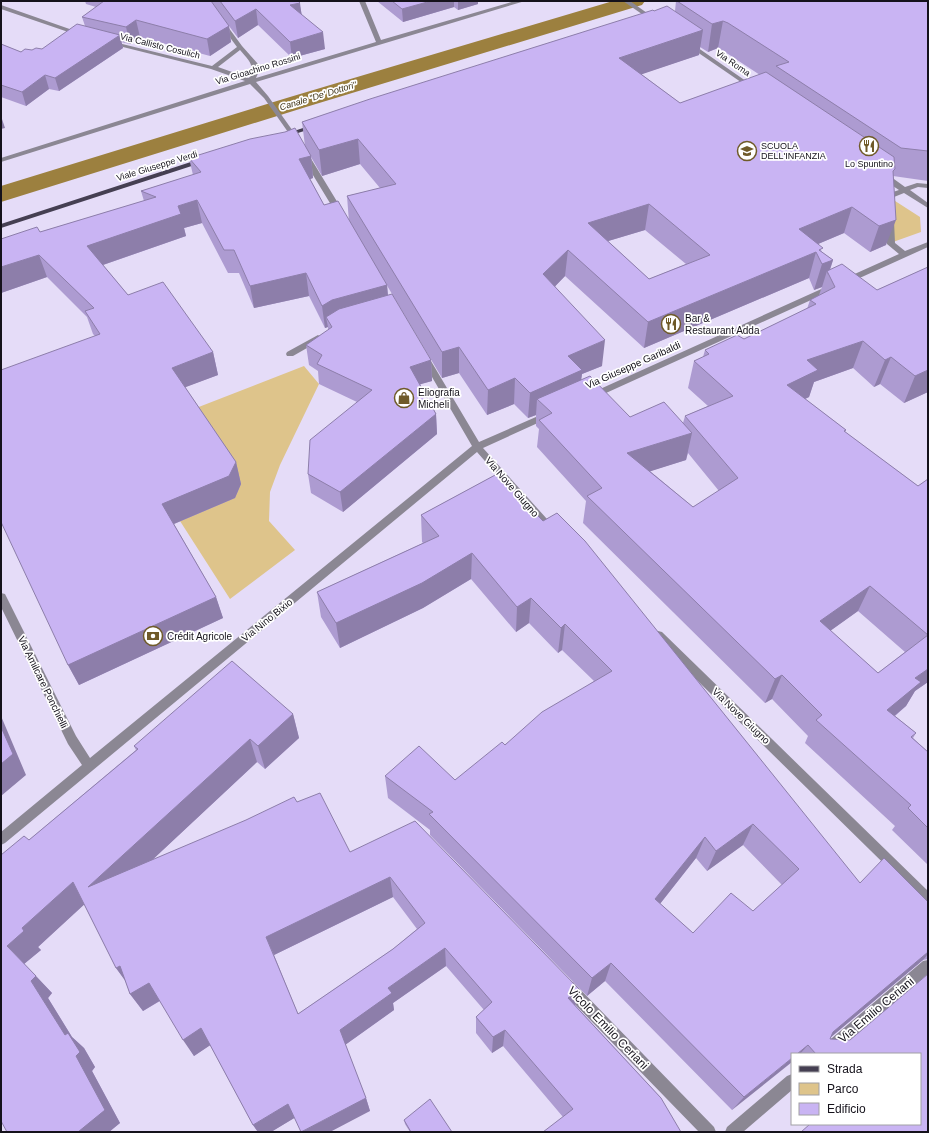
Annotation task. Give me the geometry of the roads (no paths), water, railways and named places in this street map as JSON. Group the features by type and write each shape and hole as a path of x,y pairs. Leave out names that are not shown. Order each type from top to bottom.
{"main road":[{"path":"644,21 656,20"},
{"path":"277,138 322,124"},
{"name":"Viale Giuseppe Verdi","path":"1,226 209,159"}],"street":[{"path":"206,1 240,47 255,64 256,71 251,81"},
{"path":"362,1 379,42"},
{"name":"Via Gioachino Rossini","path":"1,160 251,81 522,1"},
{"path":"626,1 656,20"},
{"path":"1,7 85,36"},
{"name":"Via Callisto Cosulich","path":"100,40 213,68 251,81 266,97 292,133"},
{"name":"Via Roma","path":"684,41 762,94"},
{"path":"213,68 240,47"},
{"path":"292,133 344,222"},
{"path":"878,172 928,206"},
{"path":"904,254 890,244 890,196 917,184 928,186"},
{"name":"Via Giuseppe Garibaldi","path":"586,398 928,244"},
{"path":"290,354 324,334"},
{"name":"Via Nove Giugno","path":"420,349 478,447 537,515 554,532"},
{"path":"478,447 557,411"},
{"name":"Via Nino Bixio","path":"1,839 478,447"},
{"name":"Via Amilcare Ponchielli","path":"1,597 72,740 88,766"},
{"name":"Via Nove Giugno","path":"650,626 928,899"},
{"name":"Via Emilio Ceriani","path":"825,1053 928,966"},
{"name":"Vicolo Emilio Ceriani","path":"560,980 709,1132"},
{"path":"732,1132 791,1082"}],"waterway":[{"name":"Canale \"De' Dottori\"","path":"1,194 298,102 635,1"}],"place":[{"name":"Lo Spuntino","path":"869,146"},
{"name":"SCUOLA DELL'INFANZIA","path":"747,151"},
{"name":"Bar & Restaurant Adda","path":"671,324"},
{"name":"Eliografia Micheli","path":"404,398"},
{"name":"Crédit Agricole","path":"153,636"}]}
